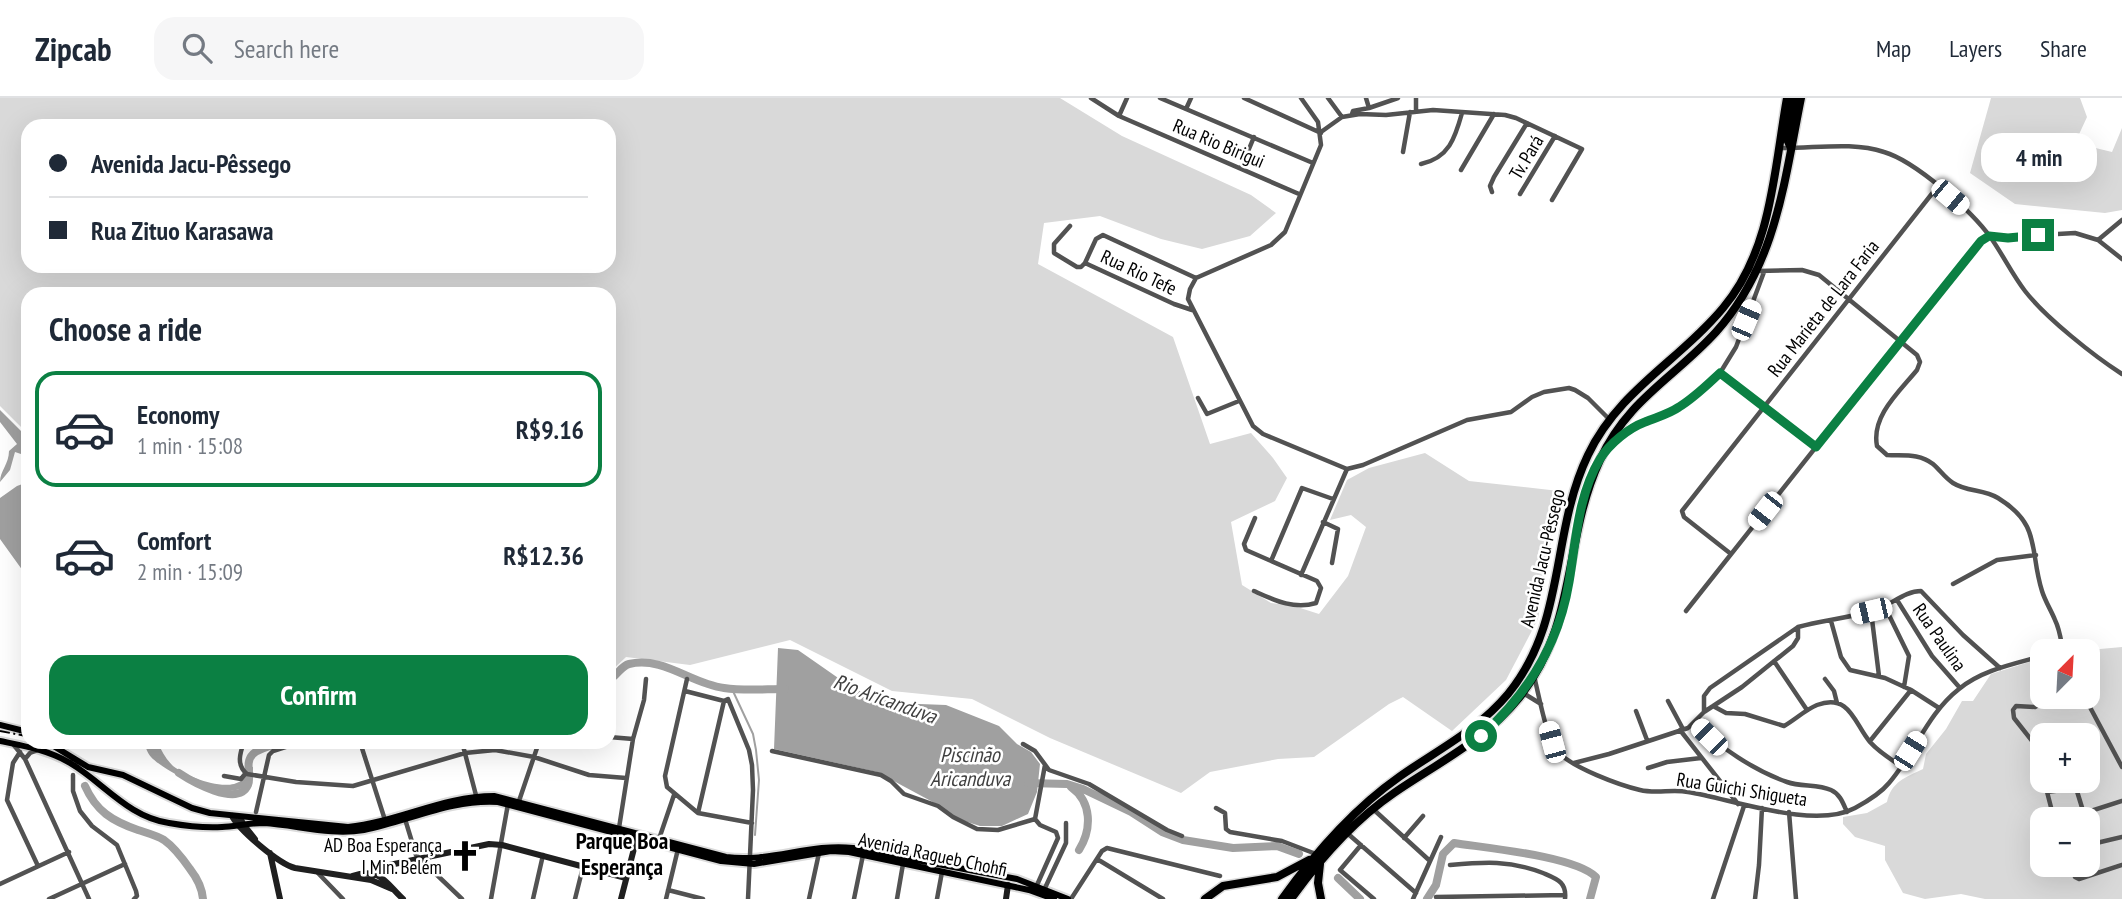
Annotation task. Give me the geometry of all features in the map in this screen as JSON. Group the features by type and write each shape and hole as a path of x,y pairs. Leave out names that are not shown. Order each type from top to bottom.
{"highway":[{"name":"Avenida Jacu-Pêssego","path":"1282,899 1342,826 1387,786 1477,726 1509,692 1522,673 1545,627 1573,490 1589,452 1609,419 1636,388 1709,325 1737,290 1748,269 1764,229 1787,98"},
{"path":"1791,148 1786,138 1793,98"},
{"name":"Avenida Jacu-Pêssego","path":"1292,899 1316,858 1373,808 1481,736 1506,713 1534,676 1557,630 1569,585 1582,507 1601,458 1619,426 1642,399 1692,355 1728,318 1761,271 1780,202 1801,98"},
{"path":"1777,160 1781,154 1785,157 1779,190 1780,202"},
{"path":"1205,899 1223,886 1277,877 1316,858 1321,899"}],"main road":[{"path":"0,727 21,730"},
{"name":"Avenida Ragueb Chohfi","path":"0,741 21,746"},
{"name":"Avenida Ragueb Chohfi","path":"35,749 69,762 115,798 153,820 199,826 238,821 335,827 384,820 450,800 494,796 619,828 638,836 749,862 820,848 846,847 1017,879 1070,899"},
{"name":"Avenida Ragueb Chohfi","path":"58,749 88,767 123,775 192,808 238,821 353,831 477,798 638,836 721,861 749,862 841,852 1008,886 1054,899"},
{"path":"254,837 257,823"},
{"path":"1008,886 1011,882 1037,885"}],"street":[{"name":"Rua Rio Birigui","path":"1091,98 1119,116 1299,194"},
{"path":"1119,116 1127,98"},
{"path":"1160,98 1313,163"},
{"path":"1186,109 1191,98"},
{"path":"1244,98 1321,133"},
{"path":"1301,98 1318,121 1321,145 1285,232 1280,238 1248,257 1196,278 1188,294 1193,310 1249,421 1258,430 1347,469 1363,465 1467,420 1511,412 1544,392 1569,388 1575,390 1588,398 1609,419"},
{"path":"1328,98 1342,117"},
{"path":"1366,98 1369,108"},
{"path":"1352,114 1353,111 1398,98"},
{"path":"1403,152 1416,98"},
{"path":"1321,133 1342,117 1352,114 1385,115 1413,111 1505,115 1581,148 1582,152 1552,200"},
{"path":"1421,164 1438,158 1451,146 1462,113"},
{"path":"1461,170 1494,114"},
{"path":"1311,127 1318,121"},
{"path":"1492,192 1490,186 1494,177 1527,123"},
{"name":"Tv. Pará","path":"1520,194 1555,136"},
{"path":"1241,167 1254,137"},
{"path":"1778,148 1855,147 1874,149 1903,160 1963,207 1989,236 2016,278 2037,304 2100,359 2122,374"},
{"name":"Rua Marieta de Lara Faria","path":"1731,554 1681,515 1683,510 1938,186"},
{"path":"2098,240 2122,220"},
{"path":"1070,226 1054,244 1054,253 1077,267 1085,263"},
{"path":"1686,611 1900,341 1977,246 1989,236 2008,238 2064,233 2088,236 2098,240 2122,259"},
{"name":"Rua Rio Tefe","path":"1193,310 1085,263 1096,239 1103,235 1196,278"},
{"path":"1601,458 1630,429 1680,407 1720,373 1736,347 1761,271 1813,272 1827,280 1917,355 1919,366 1881,417 1875,441 1879,450 1887,455 1919,456 1933,464 1953,484 1994,495 2002,500 2029,528 2041,588 2058,626 2061,639"},
{"path":"1720,373 1816,447"},
{"path":"1198,398 1208,414 1239,401"},
{"path":"1301,575 1347,469"},
{"path":"1271,561 1302,488 1333,499"},
{"path":"1254,592 1288,604 1314,604 1318,600 1321,585 1245,549 1255,518"},
{"path":"1323,522 1338,529 1332,563"},
{"path":"1953,584 2001,559 2036,555"},
{"path":"1704,712 1704,696 1710,688 1798,627 1885,607 1914,591 1922,591 1963,635 2000,668"},
{"name":"Rua Paulina","path":"1898,600 1932,656 1960,688"},
{"path":"1885,607 1909,656 1905,687"},
{"path":"1871,611 1879,676"},
{"path":"1830,621 1838,650 1847,667 1905,687 1939,708"},
{"path":"1574,763 1609,754 1695,723 1704,712 1750,682 1797,642 1798,627"},
{"name":"Rua Guichi Shigueta","path":"1534,676 1554,747 1574,763 1640,790 1688,792 1789,813 1821,814 1847,812 1881,791 1939,708 1960,688 2000,668 2030,659"},
{"path":"1774,661 1807,710"},
{"path":"619,828 646,679"},
{"path":"687,679 665,779 667,787 698,813 752,823"},
{"path":"1825,679 1834,691 1837,703"},
{"path":"1870,741 1911,690"},
{"path":"685,691 728,700 751,757 753,790 748,899"},
{"path":"1523,693 1542,704"},
{"path":"698,813 724,701"},
{"path":"1668,701 1681,730 1741,805 1713,899"},
{"path":"1713,706 1726,713 1745,714 1778,726 1786,726 1807,710 1822,704 1837,703 1854,716 1870,741 1901,766"},
{"path":"2030,706 2016,706 2013,710 2014,718 2030,737"},
{"path":"2091,709 2122,767"},
{"path":"1636,711 1647,740"},
{"path":"720,713 733,713"},
{"path":"1695,723 1726,751 1779,779 1796,785 1833,791 1840,797 1847,812"},
{"path":"616,738 633,739"},
{"path":"1023,744 1035,751 1049,770 1089,784 1182,836"},
{"path":"21,749 13,763 7,800 38,866"},
{"path":"23,749 25,759 89,899"},
{"path":"242,749 239,762 247,774 345,787 465,753 502,750 534,757 589,775 626,778"},
{"path":"256,812 267,760 273,751 279,749"},
{"path":"363,749 384,820"},
{"path":"464,749 477,798"},
{"path":"519,801 537,749"},
{"path":"25,759 30,753 39,750"},
{"path":"772,751 881,775 908,796 937,806 977,828 998,830 1035,819"},
{"path":"1648,768 1667,762 1701,758"},
{"path":"1035,819 1045,764"},
{"path":"224,776 241,779 247,774"},
{"path":"72,775 73,791 80,811 92,826 117,845 136,897"},
{"path":"659,839 674,795"},
{"path":"2100,809 2122,801"},
{"path":"491,899 508,804"},
{"path":"1216,808 1225,813 1226,829 1230,832 1282,841 1316,858"},
{"path":"1373,808 1430,861"},
{"path":"1755,899 1762,808"},
{"path":"1789,813 1796,899"},
{"path":"1404,838 1423,816"},
{"path":"405,819 414,852 419,860 462,899"},
{"path":"1035,819 1040,825 1056,832 1058,838 1037,885"},
{"path":"238,821 270,853 290,867 350,877 372,876 403,899"},
{"path":"1045,888 1066,843 1066,823"},
{"path":"1347,833 1416,893"},
{"path":"621,899 638,836"},
{"path":"1413,899 1441,837"},
{"path":"2100,842 2122,837"},
{"path":"372,876 380,867 483,845 502,845 626,878"},
{"path":"1361,845 1340,870 1374,899"},
{"path":"1070,899 1107,848 1220,876"},
{"path":"666,899 678,849"},
{"path":"0,884 69,852"},
{"path":"270,853 280,899"},
{"path":"809,899 818,853"},
{"path":"533,899 543,855"},
{"path":"854,899 863,855"},
{"path":"1097,859 1163,899"},
{"path":"278,885 280,861"},
{"path":"49,899 125,864"},
{"path":"897,899 903,864"},
{"path":"1436,897 1565,897 1565,888 1559,880 1522,865 1450,865"},
{"path":"575,899 583,866"},
{"path":"2100,873 2122,866"},
{"path":"317,872 343,899"},
{"path":"937,899 942,872"},
{"path":"1006,899 1008,886"},
{"path":"668,890 703,899"}],"shaded area":[{"path":"0,98 1060,98 1122,136 1251,195 1276,213 1250,236 1202,249 1161,239 1100,216 1044,223 1038,264 1173,337 1210,444 1251,433 1287,478 1275,501 1231,522 1242,585 1271,603 1294,606 1319,614 1348,576 1366,527 1351,515 1330,520 1347,480 1369,468 1425,453 1469,481 1559,491 1538,619 1506,680 1452,731 1403,697 1314,757 1278,759 1210,772 1181,793 1050,738 972,699 892,691 790,640 690,665 626,657 616,666 616,287 21,287 21,427 0,406"},
{"path":"1991,98 2080,98 2087,117 2075,143 2112,152 2122,128 2122,210 2105,213 2015,204 1970,173"},
{"path":"2122,647 2122,899 1985,899 1961,894 1925,899 1903,893 1885,860 1885,846 1855,837 1843,824 1843,817 1867,813 1887,802 1896,785 1923,769 1926,754 1946,729 1962,701 1973,701 1991,674 2030,662 2030,709 2100,709 2100,649"}],"water":[{"path":"0,410 21,431 21,454 15,452 10,470 0,482 9,451 17,444 0,422"},
{"path":"21,485 21,568 0,539 0,498"},
{"name":"Piscinão Aricanduva","path":"778,648 798,650 854,689 893,703 946,705 999,726 1017,744 1031,752 1040,764 1037,792 1028,814 1002,826 980,826 958,819 942,807 877,772 774,749"},
{"path":"147,749 161,749 173,766 216,784 238,783 245,777 248,766 253,767 250,782 240,789 226,791 209,788 175,774"}],"waterway":[{"name":"Rio Aricanduva","path":"616,674 629,664 654,664 724,688 785,689"},
{"path":"732,689 753,734 756,750 759,780 755,835"},
{"name":"Rio Aricanduva","path":"179,773 214,791 235,794 248,785 250,758 262,749"},
{"name":"Rio Aricanduva","path":"1028,783 1067,784 1083,789 1131,812 1162,832 1183,840 1233,848 1277,846 1299,854"},
{"path":"85,786 94,802 113,819 161,838 171,846 195,876 203,899"},
{"path":"1071,787 1083,800 1088,816 1086,833 1079,850"},
{"name":"Rio Aricanduva","path":"1427,899 1436,885 1443,854 1454,843 1550,858 1585,870 1596,877 1590,899"},
{"name":"Rio Aricanduva","path":"1338,878 1360,899"}],"railway":[{"path":"0,731 21,735"}],"place":[{"name":"AD Boa Esperança I Min. Belém","path":"465,856"}],"district":[{"name":"Parque Boa Esperança","path":"622,854"}],"route":[{"path":"1481,736 1519,698 1548,651 1563,610 1576,535 1588,489 1601,458 1621,437 1630,429 1680,407 1720,373 1816,447 1985,237 2038,235"}]}
